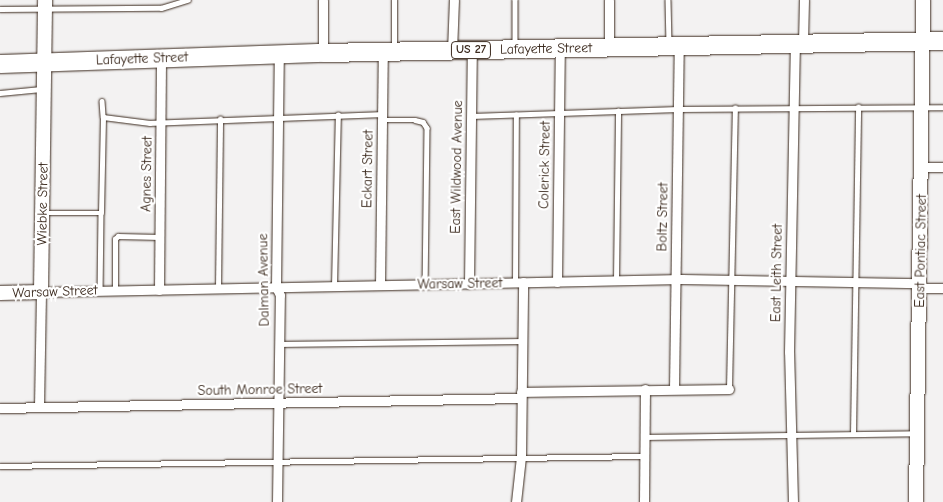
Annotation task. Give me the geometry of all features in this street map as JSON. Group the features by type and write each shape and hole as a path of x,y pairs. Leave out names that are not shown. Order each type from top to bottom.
{"highway":[{"name":"Lafayette Street","path":"0,64 279,56 323,53 943,41"}],"main road":[{"name":"East Pontiac Street","path":"916,502 923,0"},
{"name":"Wiebke Street","path":"41,292 44,213 45,5"},
{"name":"Warsaw Street","path":"0,293 41,292"}],"street":[{"path":"323,0 323,53"},
{"path":"452,51 454,0"},
{"path":"609,0 609,48"},
{"name":"East Leith Street","path":"793,502 794,435 789,352 794,108 804,0"},
{"name":"Boltz Street","path":"674,47 678,109 674,388"},
{"name":"Colerick Street","path":"557,282 560,49"},
{"name":"East Wildwood Avenue","path":"469,284 472,50"},
{"name":"Eckart Street","path":"380,285 382,117 388,52"},
{"name":"Dalman Avenue","path":"277,502 280,295 276,287 279,56"},
{"name":"Agnes Street","path":"159,290 162,58"},
{"path":"921,167 943,167"},
{"name":"Warsaw Street","path":"41,292 675,279 856,282 943,288"},
{"path":"516,502 521,457 522,341 519,282"},
{"name":"Wiebke Street","path":"39,407 41,292"},
{"name":"South Monroe Street","path":"0,408 278,403 674,388 729,389"},
{"path":"644,502 645,389"}],"lane":[{"path":"0,9 45,5 161,8 188,0"},
{"path":"388,52 394,0"},
{"path":"514,0 515,50"},
{"path":"668,0 674,47"},
{"path":"0,93 45,89"},
{"path":"100,290 102,101"},
{"path":"472,116 678,109 943,106"},
{"path":"853,434 858,107"},
{"path":"729,389 735,108"},
{"path":"616,280 618,111"},
{"path":"334,286 338,115"},
{"path":"103,117 150,123 162,120 338,115 382,117 423,122 427,128 425,285"},
{"path":"516,115 519,282"},
{"path":"218,288 220,119"},
{"path":"44,213 101,213"},
{"path":"114,290 118,236 160,236"},
{"path":"279,344 522,341"},
{"path":"645,437 918,433"},
{"path":"0,466 644,456"}]}
